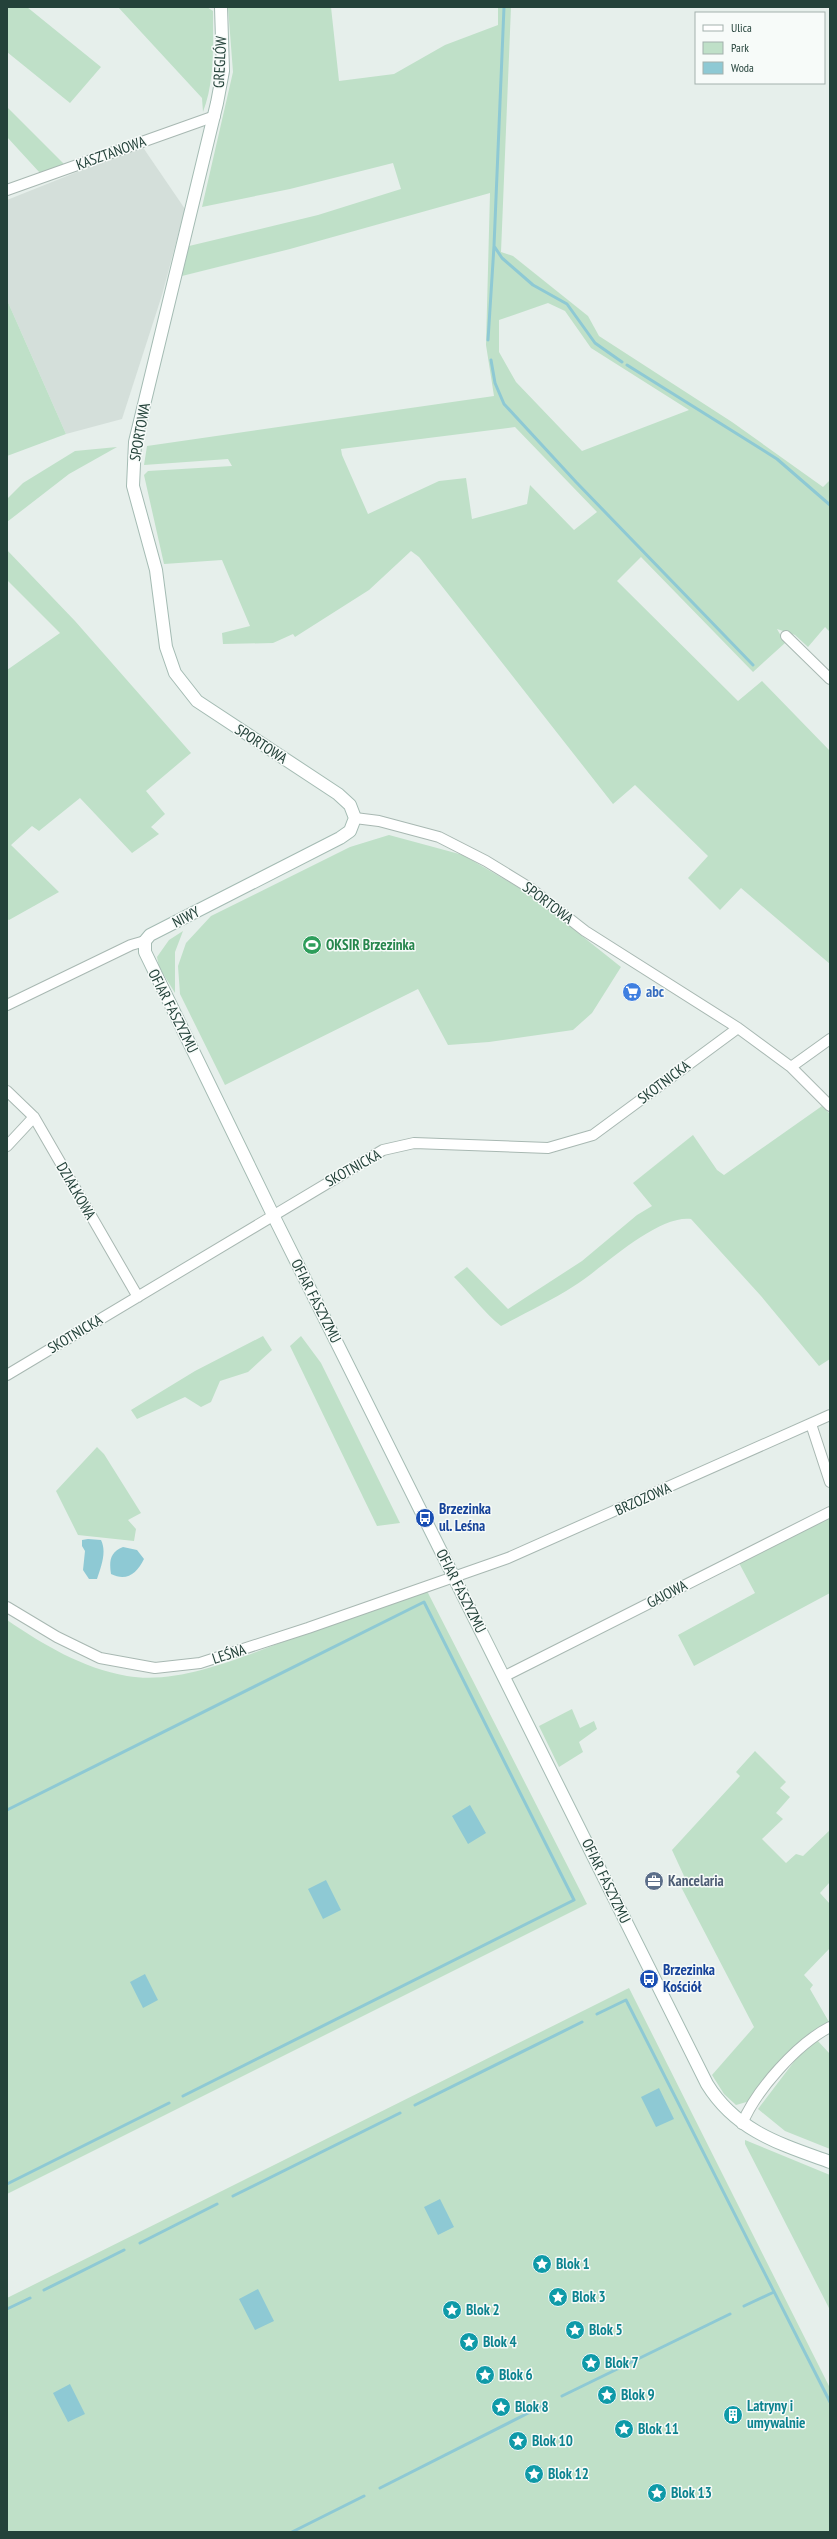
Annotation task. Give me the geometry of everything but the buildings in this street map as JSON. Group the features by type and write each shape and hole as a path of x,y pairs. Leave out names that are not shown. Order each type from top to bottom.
{"street":[{"name":"GREGLÓW","path":"215,116 223,71 221,7"},
{"name":"KASZTANOWA","path":"7,190 215,116"},
{"name":"SPORTOWA","path":"215,116 135,442 133,486 156,570 166,647 175,673 197,701 338,794 350,805 356,818 379,821 438,837 486,861 530,888 585,931 738,1028 791,1067 830,1106"},
{"path":"786,636 830,679"},
{"name":"NIWY","path":"7,1005 132,944 145,941 150,935 340,838 350,831 356,818"},
{"name":"OFIAR FASZYZMU","path":"145,941 148,961 273,1215 505,1676 707,2084 728,2112 742,2124 787,2147 830,2162"},
{"name":"SKOTNICKA","path":"7,1375 273,1215 389,1149 414,1143 548,1148 593,1135 738,1028"},
{"path":"791,1067 830,1039"},
{"name":"DZIAŁKOWA","path":"7,1091 34,1117 138,1297"},
{"path":"7,1146 34,1117"},
{"name":"BRZOZOWA","path":"454,1576 508,1558 830,1415"},
{"path":"811,1424 830,1482"},
{"name":"GAJOWA","path":"505,1676 830,1512"},
{"name":"LEŚNA","path":"7,1607 57,1637 100,1658 155,1668 206,1661 308,1628 454,1576"},
{"path":"742,2124 750,2107 792,2054 830,2027"}],"shaded area":[{"path":"142,146 185,209 162,295 122,419 66,434 7,300 7,200"}],"green space":[{"path":"7,7 27,7 101,67 70,103 7,52"},
{"path":"118,7 207,7 213,11 213,49 210,88 203,112 202,98"},
{"path":"228,7 331,7 339,81 394,74 445,45 498,25 498,7 511,7 501,252 513,256 588,316 599,336 732,422 823,487 830,480 830,632 825,627 808,647 795,635 777,629 785,643 753,672 641,557 617,581 738,701 762,681 830,751 830,964 741,888 720,910 688,878 708,856 635,785 613,804 419,557 411,551 369,590 295,637 293,634 273,643 223,644 222,633 250,626 222,560 164,564 144,475 148,471 232,466 228,459 144,465 147,446 494,396 486,345 490,193 290,249 182,276 189,246 318,215 401,189 393,163 290,189 202,207 233,72","holes":["548,303 565,311 591,348 689,410 582,451 516,382 499,352 499,320","515,427 597,512 574,530 530,485 527,504 472,519 466,478 439,481 368,514 342,455 341,449"]},
{"path":"7,107 65,165 40,173 7,137"},
{"path":"7,300 66,434 7,456"},
{"path":"117,447 69,474 7,522 7,499 23,483 75,451"},
{"path":"7,550 75,621 191,753 146,791 165,814 151,827 159,834 132,853 80,798 39,831 32,826 11,845 59,892 9,920 7,919 7,670 60,633 7,580"},
{"path":"389,835 463,855 528,893 621,967 592,1013 573,1030 489,1042 448,1045 418,989 225,1085 180,994 178,966 186,943 211,916 350,847"},
{"path":"183,931 175,952 175,993 159,967 157,957 169,940"},
{"path":"822,1106 830,1114 830,1359 819,1366 761,1296 691,1219 677,1220 662,1225 646,1234 630,1244 574,1286 501,1326 483,1310 454,1277 467,1267 508,1309 582,1261 637,1215 652,1206 633,1183 693,1135 717,1170 724,1175"},
{"path":"263,1336 272,1350 248,1372 220,1381 211,1402 201,1407 185,1397 137,1419 131,1410 195,1371"},
{"path":"301,1336 321,1363 400,1523 377,1526 290,1346"},
{"path":"97,1447 104,1454 141,1513 128,1520 136,1529 134,1541 78,1535 56,1491"},
{"path":"830,1518 830,1593 694,1666 678,1635 755,1593 739,1563"},
{"path":"427,1591 587,1904 7,2194 7,1620 49,1647 94,1667 127,1676 147,1678 168,1677 210,1668"},
{"path":"572,1709 580,1728 594,1721 597,1729 579,1742 583,1752 559,1767 539,1726"},
{"path":"755,1751 786,1782 780,1788 790,1797 776,1813 783,1819 762,1839 786,1863 796,1854 803,1856 830,1830 830,1882 820,1893 830,1904 830,1948 804,1975 813,1985 810,1989 829,2022 750,2101 736,2105 724,2094 712,2075 754,2027 679,1883 684,1876 672,1850 740,1776 736,1772"},
{"path":"629,1988 830,2388 830,2532 7,2532 7,2298"},
{"path":"816,2039 830,2054 830,2149 785,2131 758,2109 796,2059"},
{"path":"745,2140 830,2175 830,2310 745,2144"}],"water":[{"path":"82,1540 101,1540 103,1545 103,1560 97,1579 89,1579 83,1570 85,1551 82,1546"},
{"path":"123,1547 137,1550 144,1559 135,1572 131,1575 122,1577 111,1574 110,1561 113,1554"},
{"path":"470,1805 486,1833 468,1844 452,1816"},
{"path":"326,1880 341,1910 323,1919 308,1889"},
{"path":"145,1974 158,2000 143,2008 130,1982"},
{"path":"659,2088 674,2119 656,2127 641,2097"},
{"path":"440,2199 454,2227 438,2235 424,2207"},
{"path":"258,2289 274,2321 255,2330 239,2299"},
{"path":"70,2384 85,2414 68,2422 53,2393"}],"waterway":[{"path":"504,7 494,246 502,258 533,285 567,304 595,343 622,362"},
{"path":"488,340 494,246"},
{"path":"491,360 495,383 504,404 576,482 753,665"},
{"path":"627,365 777,459 830,505"},
{"path":"7,1810 424,1602 574,1900 183,2096"},
{"path":"597,2014 626,2000 830,2402"},
{"path":"415,2105 582,2022"},
{"path":"7,2184 169,2103"},
{"path":"233,2196 400,2113"},
{"path":"140,2243 217,2204"},
{"path":"44,2290 124,2250"},
{"path":"744,2306 774,2292"},
{"path":"7,2309 30,2298"},
{"path":"562,2396 730,2314"},
{"path":"380,2488 546,2404"},
{"path":"292,2532 364,2496"}],"place":[{"name":"OKSIR Brzezinka","path":"312,945"},
{"name":"abc","path":"632,992"},
{"name":"Brzezinka ul. Leśna","path":"425,1518"},
{"name":"Kancelaria","path":"654,1881"},
{"name":"Brzezinka Kościół","path":"649,1979"},
{"name":"Blok 1","path":"542,2264"},
{"name":"Blok 3","path":"558,2297"},
{"name":"Blok 2","path":"452,2310"},
{"name":"Blok 5","path":"575,2330"},
{"name":"Blok 4","path":"469,2342"},
{"name":"Blok 7","path":"591,2363"},
{"name":"Blok 6","path":"485,2375"},
{"name":"Blok 9","path":"607,2395"},
{"name":"Blok 8","path":"501,2407"},
{"name":"Latryny i umywalnie","path":"733,2415"},
{"name":"Blok 11","path":"624,2429"},
{"name":"Blok 10","path":"518,2441"},
{"name":"Blok 12","path":"534,2474"},
{"name":"Blok 13","path":"657,2493"}]}
